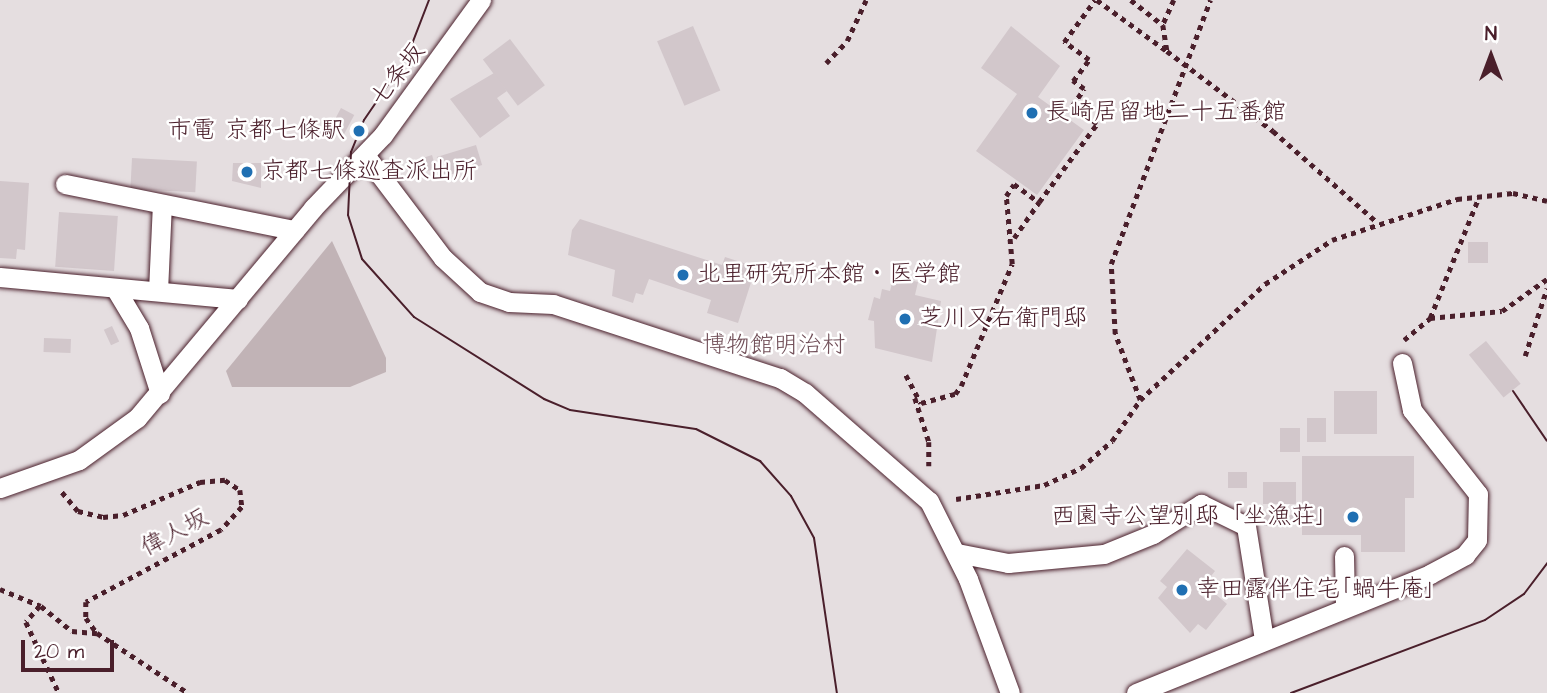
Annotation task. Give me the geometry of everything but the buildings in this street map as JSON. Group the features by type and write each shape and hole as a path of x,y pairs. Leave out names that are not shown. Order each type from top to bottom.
{"lane":[{"name":"七条坂","path":"0,488 90,454 160,394 294,230 365,155 425,83 481,0"},
{"path":"365,155 443,258 480,292 509,302 553,304 789,382 929,501 957,553 1010,693"},
{"path":"65,184 294,230"},
{"path":"158,291 162,204"},
{"path":"0,277 238,299"},
{"path":"115,288 143,339 160,394"},
{"path":"1136,693 1345,604 1430,573 1465,555 1477,540 1478,494 1412,410 1402,363"},
{"path":"957,553 1008,563 1104,554 1153,534 1201,504 1246,526 1264,640"},
{"path":"1344,556 1345,604"}],"path":[{"path":"826,63 847,41 866,0"},
{"path":"1014,239 1097,124 1072,106 1084,89 1073,81 1089,60 1064,42 1096,0 1273,131 1377,222"},
{"path":"1131,0 1163,25"},
{"path":"1167,51 1163,25 1174,0"},
{"path":"1140,400 1115,334 1111,264 1210,0"},
{"path":"915,398 934,402 961,386 1012,264 1014,239 1006,196 1014,184 1039,202"},
{"path":"906,374 929,442 929,501 1000,496 1062,477 1112,441 1140,400 1292,263 1377,222 1479,197 1513,193 1547,201"},
{"path":"1479,197 1430,318 1502,311 1547,279"},
{"path":"1525,356 1547,288"},
{"name":"偉人坂","path":"58,486 78,511 103,517 123,515 209,480 232,482 242,495 238,514 221,530 86,602 86,618 97,634"},
{"path":"0,589 41,606 72,631 97,634 188,693"},
{"path":"41,606 26,622 59,693"}],"green space":[{"name":"博物館明治村","path":"0,0 1547,0 1547,693 0,693"}],"shaded area":[{"path":"332,241 386,358 386,372 350,387 232,387 226,371"}],"tram line":[{"path":"429,0 407,57 364,120 351,152 348,215 362,259 414,317 544,399 570,410 696,429 760,461 791,496 814,538 837,693"},
{"path":"1513,391 1547,441"},
{"path":"1291,693 1485,620 1524,594 1547,563"}],"place":[{"name":"長崎居留地二十五番館","path":"1032,113"},
{"name":"市電 京都七條駅","path":"359,131"},
{"name":"京都七條巡査派出所","path":"247,172"},
{"name":"北里研究所本館・医学館","path":"683,275"},
{"name":"芝川又右衛門邸","path":"905,319"},
{"name":"西園寺公望別邸「坐漁荘」","path":"1353,517"},
{"name":"幸田露伴住宅｢蝸牛庵｣","path":"1182,590"}]}
